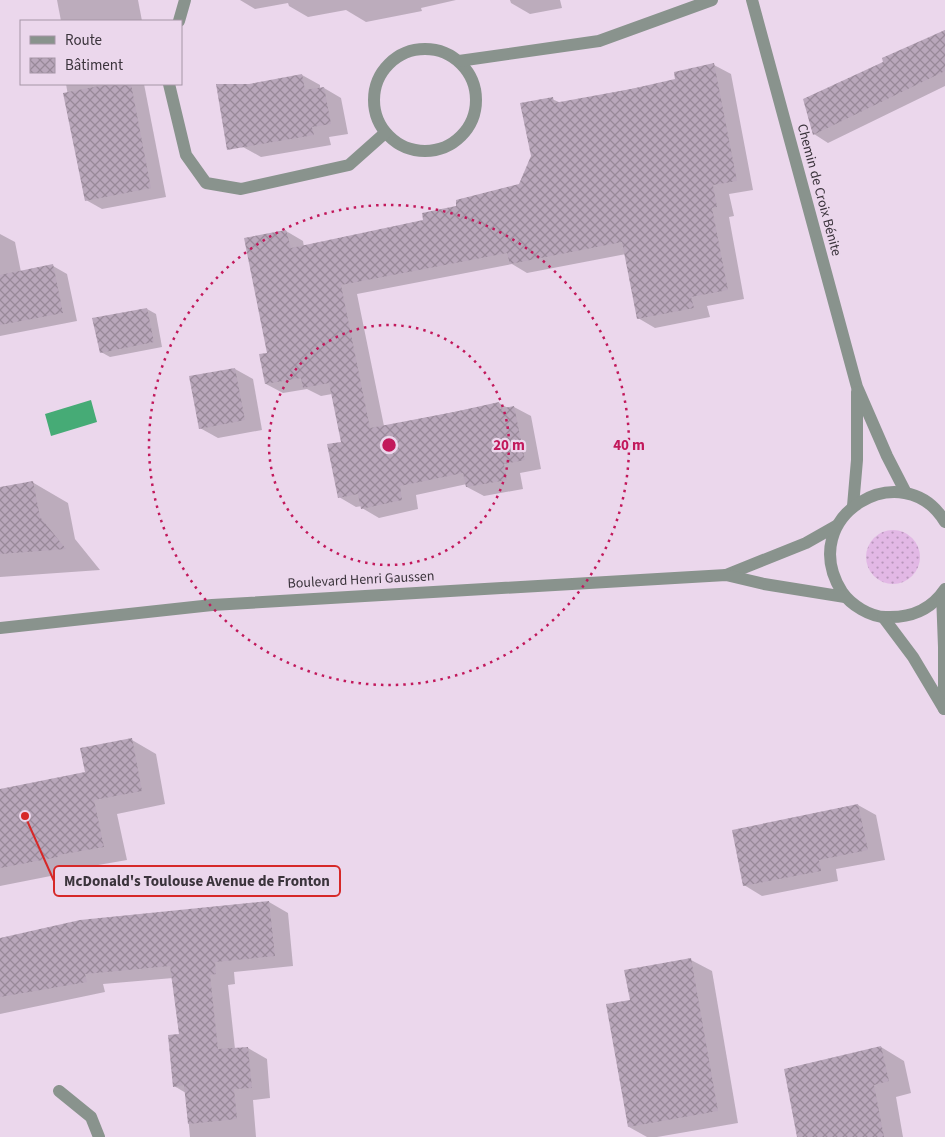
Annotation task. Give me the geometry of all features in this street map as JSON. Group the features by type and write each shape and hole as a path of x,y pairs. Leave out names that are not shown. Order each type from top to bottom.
{"street":[{"path":"179,20 185,0"},
{"path":"459,61 599,41 712,0"},
{"name":"Chemin de Croix Bénite","path":"752,0 857,387 906,494"},
{"path":"418,49 440,51 459,61 473,81 477,105 468,128 451,145 428,152 404,147 385,133 375,113 374,91 382,71 398,56 418,49"},
{"path":"169,85 186,155 206,182 241,188 349,164 385,133"},
{"name":"Chemin de Croix Bénite","path":"853,506 857,460 857,387"},
{"name":"Boulevard Henri Gaussen","path":"943,592 930,606 916,613 899,617 883,617 869,613 845,597 835,581 830,562 831,543 836,526 853,506 869,497 888,492 906,494 945,505"},
{"name":"Boulevard Henri Gaussen","path":"923,500 940,513 945,522"},
{"name":"Boulevard Henri Gaussen","path":"726,575 806,543 836,526"},
{"name":"Boulevard Henri Gaussen","path":"0,628 212,605 726,575 764,584 845,597"},
{"path":"943,592 944,711"},
{"path":"883,617 913,657 944,711"},
{"path":"59,1091 91,1117 99,1137"}],"shaded area":[{"path":"91,400 97,422 51,436 45,414"},
{"path":"893,530 903,532 912,538 918,547 920,557 918,567 912,576 903,582 893,584 883,582 874,576 868,567 866,557 868,547 874,538 883,532"}],"building":[{"path":"945,30 945,71 813,135 803,99 883,62 882,58"},
{"path":"714,63 737,181 713,185 717,207 712,208 728,290 691,297 694,308 637,319 622,242 510,264 507,253 341,285 370,428 499,402 500,409 514,406 525,460 504,464 507,480 466,487 463,473 400,486 402,500 361,509 358,494 338,498 327,444 341,442 329,383 303,388 301,378 265,384 259,354 267,353 244,238 286,230 291,248 423,220 422,213 456,206 456,200 519,184 531,156 520,103 553,97 554,103 631,89 675,79 674,72"},
{"path":"302,74 305,90 324,87 331,124 312,127 314,135 227,150 216,84 249,84"},
{"path":"105,85 131,85 151,188 85,201 63,93"},
{"path":"53,264 63,313 0,325 0,275"},
{"path":"147,308 154,342 100,353 92,318"},
{"path":"235,368 245,420 199,429 189,376"},
{"path":"33,481 40,517 66,549 0,554 0,487"},
{"path":"132,738 142,791 94,800 104,847 0,868 0,789 85,772 80,748"},
{"path":"858,804 868,850 819,860 821,871 743,886 732,830"},
{"path":"269,901 275,956 215,962 216,974 210,975 218,1049 248,1047 252,1088 234,1089 237,1119 188,1124 184,1085 173,1087 168,1035 179,1034 170,966 85,974 87,982 0,997 0,938 80,920"},
{"path":"691,958 718,1111 628,1127 606,1004 630,1000 624,970"},
{"path":"881,1046 889,1081 874,1085 884,1137 797,1137 784,1069"}],"place":[{"name":"McDonald's Toulouse Avenue de Fronton","path":"25,816"}]}
